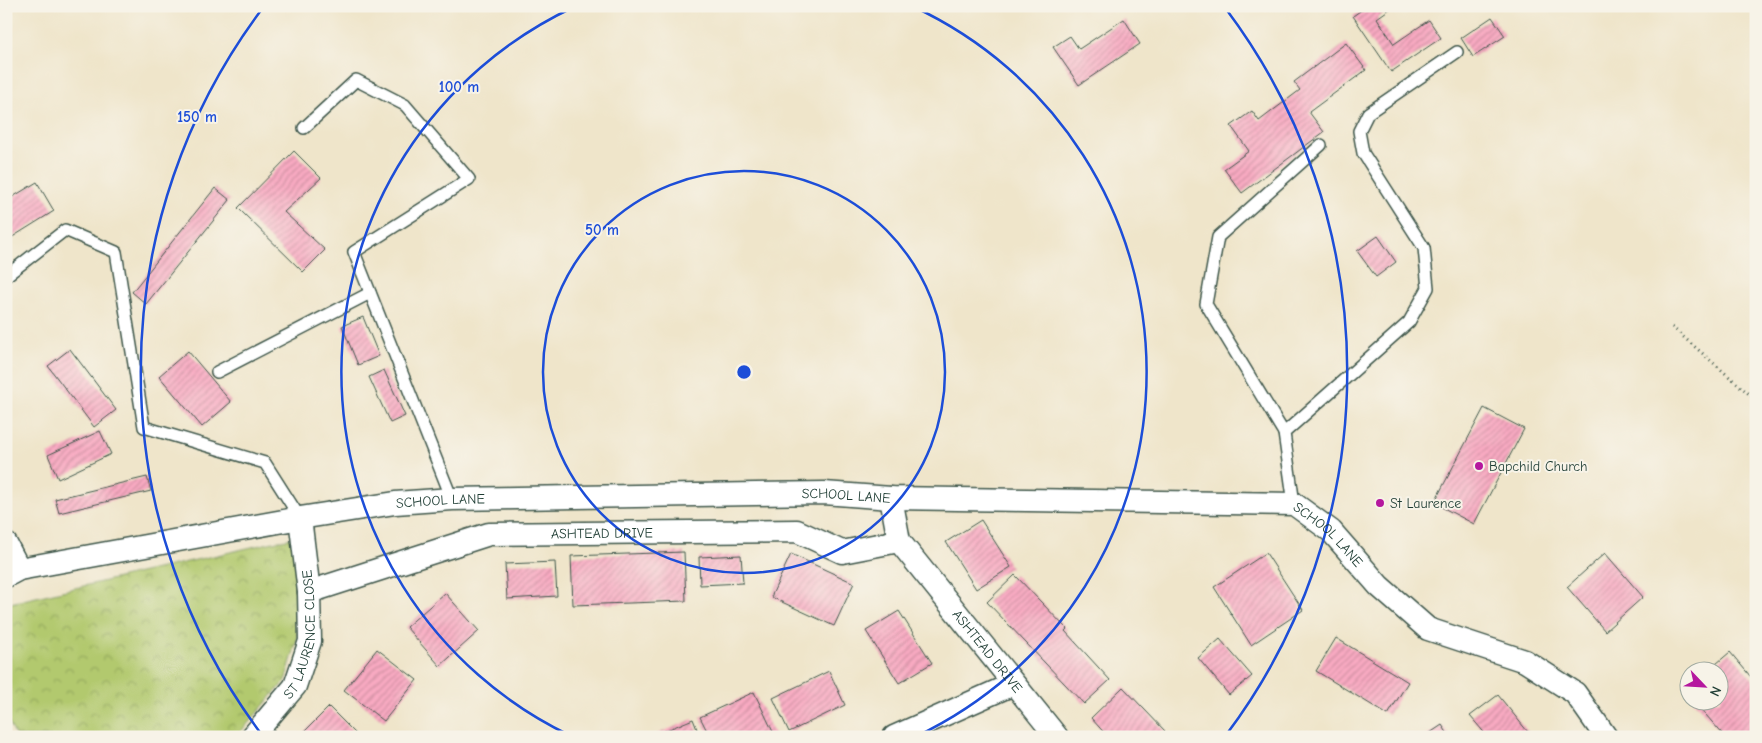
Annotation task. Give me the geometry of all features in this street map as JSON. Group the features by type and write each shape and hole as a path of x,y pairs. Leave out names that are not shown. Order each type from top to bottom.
{"street":[{"name":"SCHOOL LANE","path":"13,573 300,518 395,503 452,499 824,493 891,498 1294,504 1331,531 1379,586 1428,629 1525,661 1575,693 1606,737"},
{"name":"ASHTEAD DRIVE","path":"891,498 899,541 1057,737"},
{"name":"ST LAURENCE CLOSE","path":"252,737 295,686 310,641 309,592 300,518"},
{"name":"ASHTEAD DRIVE","path":"309,592 490,534 798,531 842,552 899,541"},
{"path":"6,544 13,573"},
{"path":"894,737 1013,684"}],"lane":[{"path":"1284,433 1409,322 1428,288 1424,248 1363,153 1359,131 1368,113 1457,52"},
{"path":"304,128 356,80 405,105 469,180 354,252 452,499"},
{"path":"1294,504 1284,433 1206,304 1218,237 1321,144"},
{"path":"6,276 65,230 116,252 144,427 265,463 300,518"},
{"path":"217,372 370,293"}],"path":[{"path":"1672,327 1756,400"}],"green space":[{"path":"295,537 297,640 285,681 236,737 16,737 6,716 6,604"}],"building":[{"path":"1367,6 1394,6 1377,18 1394,44 1429,20 1441,38 1391,72 1353,16"},
{"path":"1492,17 1505,36 1473,57 1461,38"},
{"path":"1124,19 1140,44 1079,85 1053,47 1070,36 1079,49"},
{"path":"1346,43 1366,70 1309,112 1324,132 1242,193 1224,169 1249,151 1231,126 1252,111 1259,121 1300,90 1294,82"},
{"path":"294,151 321,178 284,212 325,250 303,272 238,208"},
{"path":"37,182 54,211 6,241 6,201"},
{"path":"215,188 230,200 146,304 132,292"},
{"path":"1378,236 1396,262 1376,277 1357,251"},
{"path":"363,317 379,356 358,365 342,326"},
{"path":"70,349 116,410 94,427 48,366"},
{"path":"188,351 231,402 202,427 159,376"},
{"path":"384,370 405,416 390,423 369,377"},
{"name":"Bapchild Church","path":"1484,408 1524,429 1474,524 1434,503"},
{"path":"100,431 111,454 58,479 48,455"},
{"path":"147,477 151,491 59,513 55,499"},
{"path":"981,520 1011,567 976,589 946,542"},
{"path":"684,552 686,601 573,605 571,556"},
{"path":"1266,553 1303,610 1251,645 1214,587"},
{"path":"1605,553 1643,597 1605,631 1567,587"},
{"path":"791,554 854,583 834,626 771,597"},
{"path":"741,555 743,583 700,585 699,557"},
{"path":"555,562 557,596 507,599 505,564"},
{"path":"1015,575 1067,629 1065,631 1110,680 1084,704 987,602"},
{"path":"445,593 479,631 440,666 406,627"},
{"path":"899,611 932,663 899,683 866,631"},
{"path":"1336,638 1408,682 1388,715 1316,671"},
{"path":"1220,639 1252,676 1229,695 1198,658"},
{"path":"377,649 417,680 384,721 344,690"},
{"path":"1730,652 1756,683 1756,737 1725,737 1702,710 1730,710 1730,660 1721,660"},
{"path":"829,671 845,705 789,732 773,698"},
{"path":"1123,687 1165,731 1158,737 1108,737 1091,718"},
{"path":"754,692 775,736 710,737 700,717"},
{"path":"1498,695 1532,737 1488,737 1470,716"},
{"path":"329,707 357,735 356,737 299,737"},
{"path":"693,719 700,737 650,737"},
{"path":"1442,725 1450,737 1424,737"}],"place":[{"name":"Bapchild Church","path":"1479,466"},
{"name":"St Laurence","path":"1380,503"}]}
